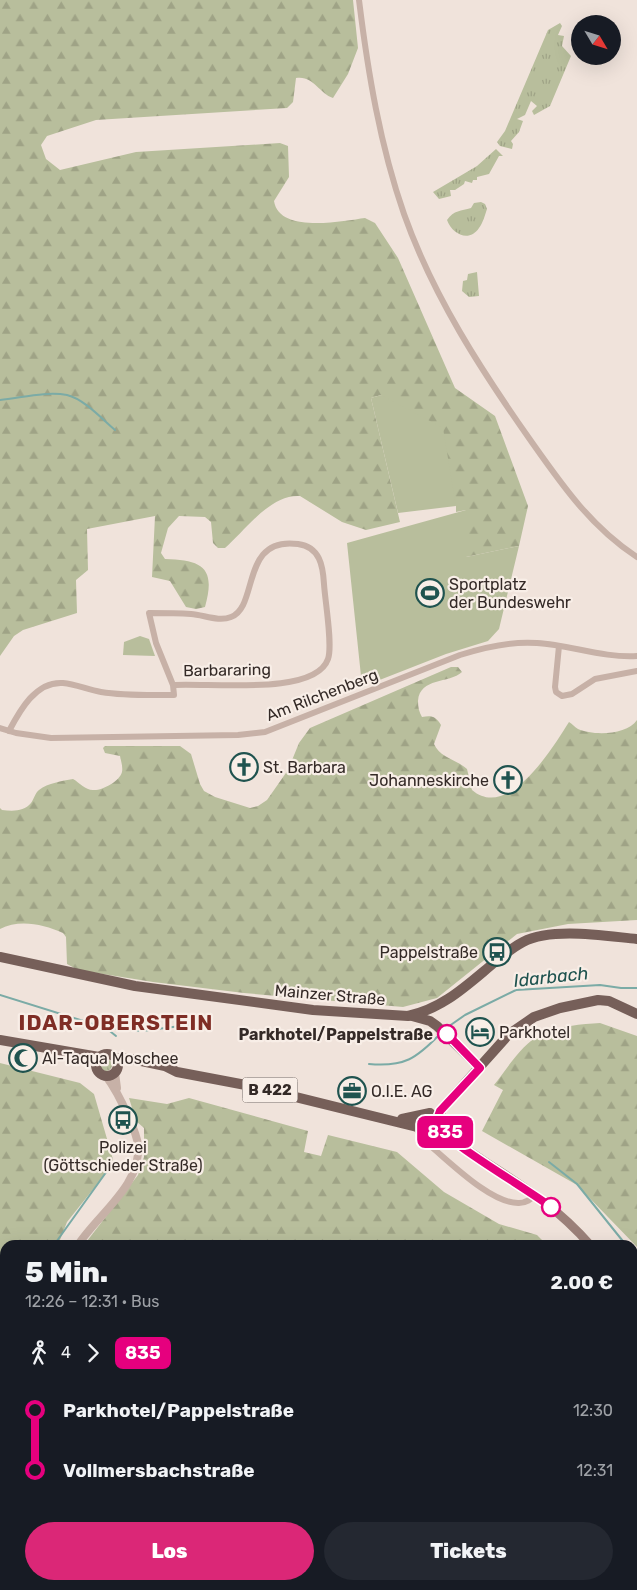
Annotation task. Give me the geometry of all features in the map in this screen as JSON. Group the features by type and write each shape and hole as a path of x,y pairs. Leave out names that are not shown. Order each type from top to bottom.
{"main road":[{"name":"Mainzer Straße","path":"0,958 135,986 336,1012 408,1016 422,1013 445,1003 508,952 532,938 572,935 637,939"},
{"name":"B 422","path":"0,1040 73,1053 98,1062 108,1054 114,1068 144,1062 177,1072 251,1086 396,1120 429,1122 516,1028 534,1017 560,1008 590,1001 604,1000 637,1014"},
{"path":"430,1021 445,1003"},
{"path":"408,1016 430,1021 480,1068"},
{"path":"98,1062 100,1072 114,1068"},
{"path":"429,1122 461,1146 536,1195 571,1224 585,1240"}],"street":[{"path":"360,0 372,96 394,181 417,246 438,291 491,384 570,495 600,529 637,557"},
{"name":"Barbararing","path":"302,544 317,554 322,570 330,653 327,662 322,668 305,677 273,684 173,685 156,643 149,613 193,614 221,619 234,616 240,610 255,567 264,553 281,545 302,544"},
{"name":"Am Rilchenberg","path":"0,728 33,737 74,738 238,735 265,732 474,650 514,643 539,643 607,656 637,656"},
{"path":"559,646 555,687 556,692 562,696 572,694 595,679 637,671"},
{"path":"9,731 33,696 42,688 52,684 63,683 109,693 174,695 173,685"},
{"path":"82,1240 125,1186 136,1165 138,1155 137,1139 118,1095 114,1068"},
{"path":"428,1144 491,1193 519,1203 530,1201 536,1195"}],"green space":[{"path":"0,0 353,0 358,48 348,74 333,98 307,79 296,78 293,102 287,108 96,120 47,136 41,145 46,159 60,170 136,152 280,143 288,146 289,177 274,201 278,211 287,218 299,222 328,223 365,218 375,223 398,258 455,388 495,416 528,506 519,546 466,557 466,510 456,512 456,506 381,395 371,398 400,522 366,530 342,522 300,496 289,497 259,514 225,548 218,548 213,543 211,522 205,517 179,516 168,528 161,553 165,559 189,561 197,564 207,575 209,583 205,607 196,609 186,607 170,581 152,577 155,516 87,529 88,570 76,580 77,613 23,630 14,636 0,656"},
{"path":"560,23 562,26 558,35 564,36 562,46 571,56 550,106 534,115 532,111 537,106 531,101 525,115 517,119 523,121 519,132 511,141 513,144 512,149 500,146 497,142 505,131 548,30"},
{"path":"496,149 503,156 499,156 489,174 477,177 477,180 473,180 472,183 465,181 464,184 455,190 450,190 451,196 439,199 433,192 477,166"},
{"path":"481,202 485,204 487,209 482,224 475,233 466,236 461,235 449,225 447,220 452,214 471,208 474,203"},
{"path":"477,272 479,296 469,297 462,291 463,281 467,280 468,274"},
{"path":"381,395 443,428 456,506 398,513 371,398"},
{"name":"Sportplatz der Bundeswehr","path":"466,510 466,557 519,546 499,629 488,641 446,654 377,681 361,676 347,543"},
{"path":"140,636 149,639 155,656 123,655 124,642"},
{"path":"451,667 458,667 462,672 456,676 429,684 424,688 420,693 418,701 419,709 422,717 433,717 441,725 434,744 437,749 467,769 472,790 486,797 500,796 514,789 528,778 552,748 569,722 578,729 585,731 610,733 626,729 637,720 637,920 568,924 517,934 437,998 403,1007 244,993 153,982 78,970 67,964 66,937 63,933 39,925 23,923 0,929 0,808 10,811 25,808 31,803 39,790 73,779 90,790 101,789 110,785 121,775 122,766 120,756 105,753 103,748 105,746 180,746 191,754 204,791 215,797 250,808 258,806 267,800 288,770 299,743 310,728"},
{"path":"600,1023 637,1036 637,1240 630,1240 577,1185 482,1131 503,1090 494,1085 515,1057 542,1034 563,1027"},
{"path":"104,1059 108,1059 112,1065 108,1071 104,1071 100,1067 100,1063"},
{"path":"0,1063 80,1083 94,1094 114,1163 67,1222 60,1240 0,1240"},
{"path":"129,1098 167,1104 189,1098 308,1131 304,1152 321,1156 328,1135 397,1152 444,1192 499,1224 537,1235 542,1240 88,1240 138,1175 144,1157 144,1128 136,1121"}],"waterway":[{"path":"0,400 42,394 67,395 86,405 115,430"},
{"name":"Idarbach","path":"445,1029 465,1015 516,990 600,985 637,988"},
{"name":"Idarbach","path":"0,995 106,1028 142,1031 196,1024"},
{"name":"Idarbach","path":"106,1028 116,1036"},
{"name":"Idarbach","path":"369,1064 381,1065 409,1060 424,1050 440,1034"},
{"path":"549,1162 577,1184 622,1240"},
{"path":"58,1240 112,1164"}],"bus line":[{"name":"835","path":"447,1034 480,1068 440,1111 437,1119 438,1125 461,1146 536,1195 551,1207"}],"place":[{"name":"Sportplatz der Bundeswehr","path":"430,593"},
{"name":"St. Barbara","path":"244,767"},
{"name":"Johanneskirche","path":"508,780"},
{"name":"Pappelstraße","path":"497,952"},
{"name":"Parkhotel","path":"480,1032"},
{"name":"Parkhotel/Pappelstraße","path":"447,1034"},
{"name":"Al-Taqua Moschee","path":"23,1058"},
{"name":"O.I.E. AG","path":"352,1091"},
{"name":"Polizei (Göttschieder Straße)","path":"123,1120"}],"district":[{"name":"IDAR-OBERSTEIN","path":"116,1022"}]}
